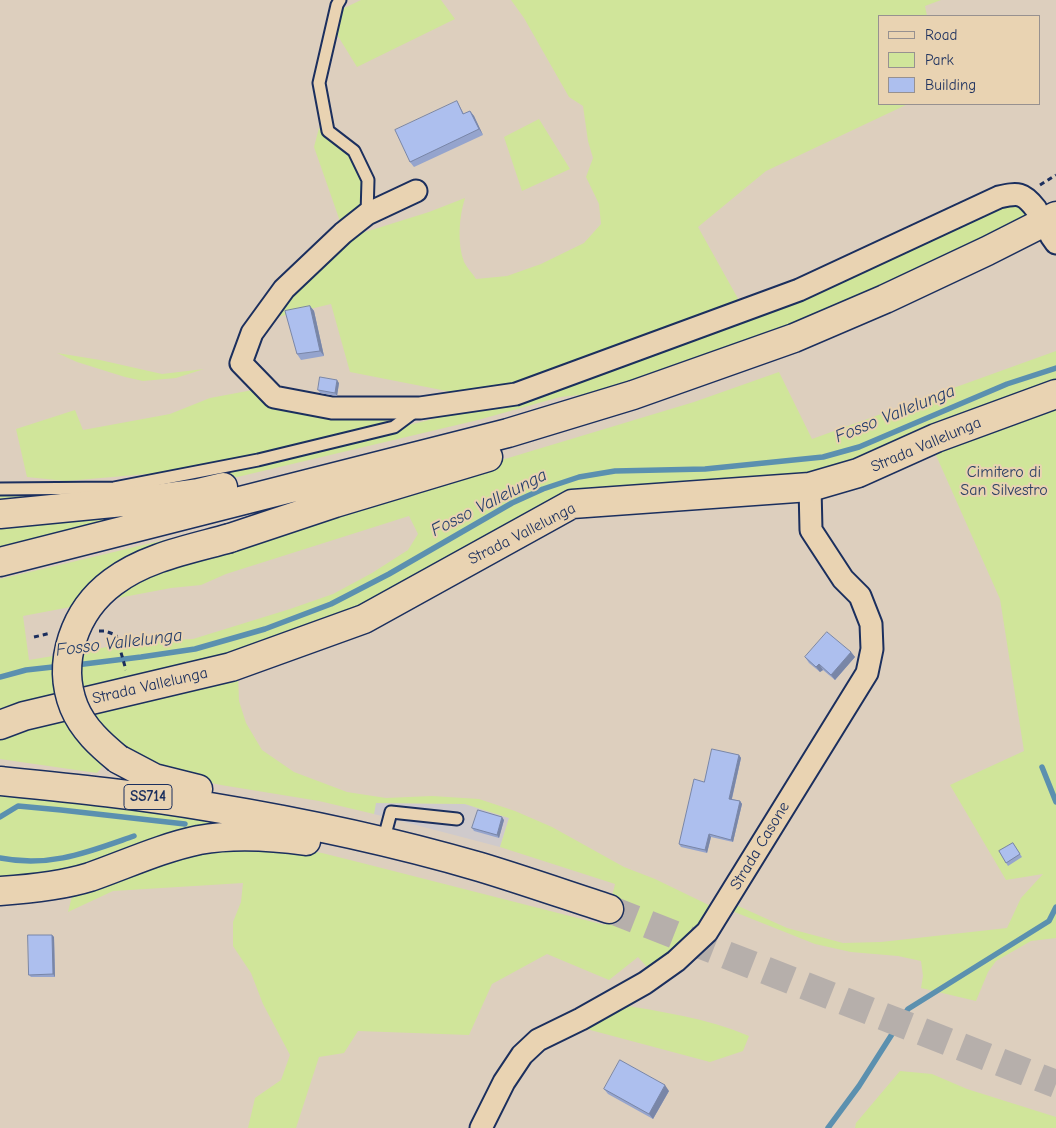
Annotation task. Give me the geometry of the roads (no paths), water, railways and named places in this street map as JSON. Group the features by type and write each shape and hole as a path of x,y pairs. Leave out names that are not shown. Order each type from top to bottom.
{"main road":[{"path":"0,562 488,438 574,414 689,376 794,338 979,255 1050,226"},
{"name":"Strada Vallelunga","path":"0,725 24,716 231,667 364,619 572,504 810,487 858,473 936,438 1056,394"},
{"path":"294,822 270,803 186,787 154,778 118,758 102,746 88,730 74,709 71,698 67,672 68,661 73,635 79,621 97,596 112,582 158,559 230,538 334,503 563,435 574,414"},
{"path":"0,514 198,493 264,478 288,489"},
{"name":"SS714","path":"0,781 130,795 294,822 479,867 609,909"},
{"path":"0,891 62,884 89,877 150,854 200,840 228,837 274,837 339,847 371,840"}],"street":[{"path":"416,191 367,214 343,233 284,289 252,333 241,363 274,397 332,408 420,408 516,394 799,290 999,197 1015,193 1024,196 1050,226"},
{"name":"Strada Casone","path":"481,1128 504,1082 522,1055 538,1040 581,1019 645,983 676,961 707,932 867,673 872,649 871,624 860,596 843,579 811,530 810,487"}],"lane":[{"path":"340,0 337,4 319,83 328,131 354,151 368,180 367,214"},
{"path":"0,489 114,488 258,460 394,427 420,408"},
{"path":"371,840 391,812 457,819"}],"waterway":[{"name":"Fosso Vallelunga","path":"76,665 195,649 265,629 331,604 389,574 512,503 543,489 579,477 615,471 705,469 823,457 859,447 1007,384 1056,368"},
{"name":"Fosso Vallelunga","path":"0,677 26,670 62,666"},
{"path":"1042,767 1056,802"},
{"path":"0,817 18,806 185,824"},
{"path":"0,858 18,861 52,860 85,853 134,836"},
{"path":"828,1128 859,1086 908,1009 1049,921 1056,907"}],"tunnel":[{"path":"609,909 1056,1084"}],"park label":[{"name":"Cimitero di San Silvestro","path":"1004,481"}]}
